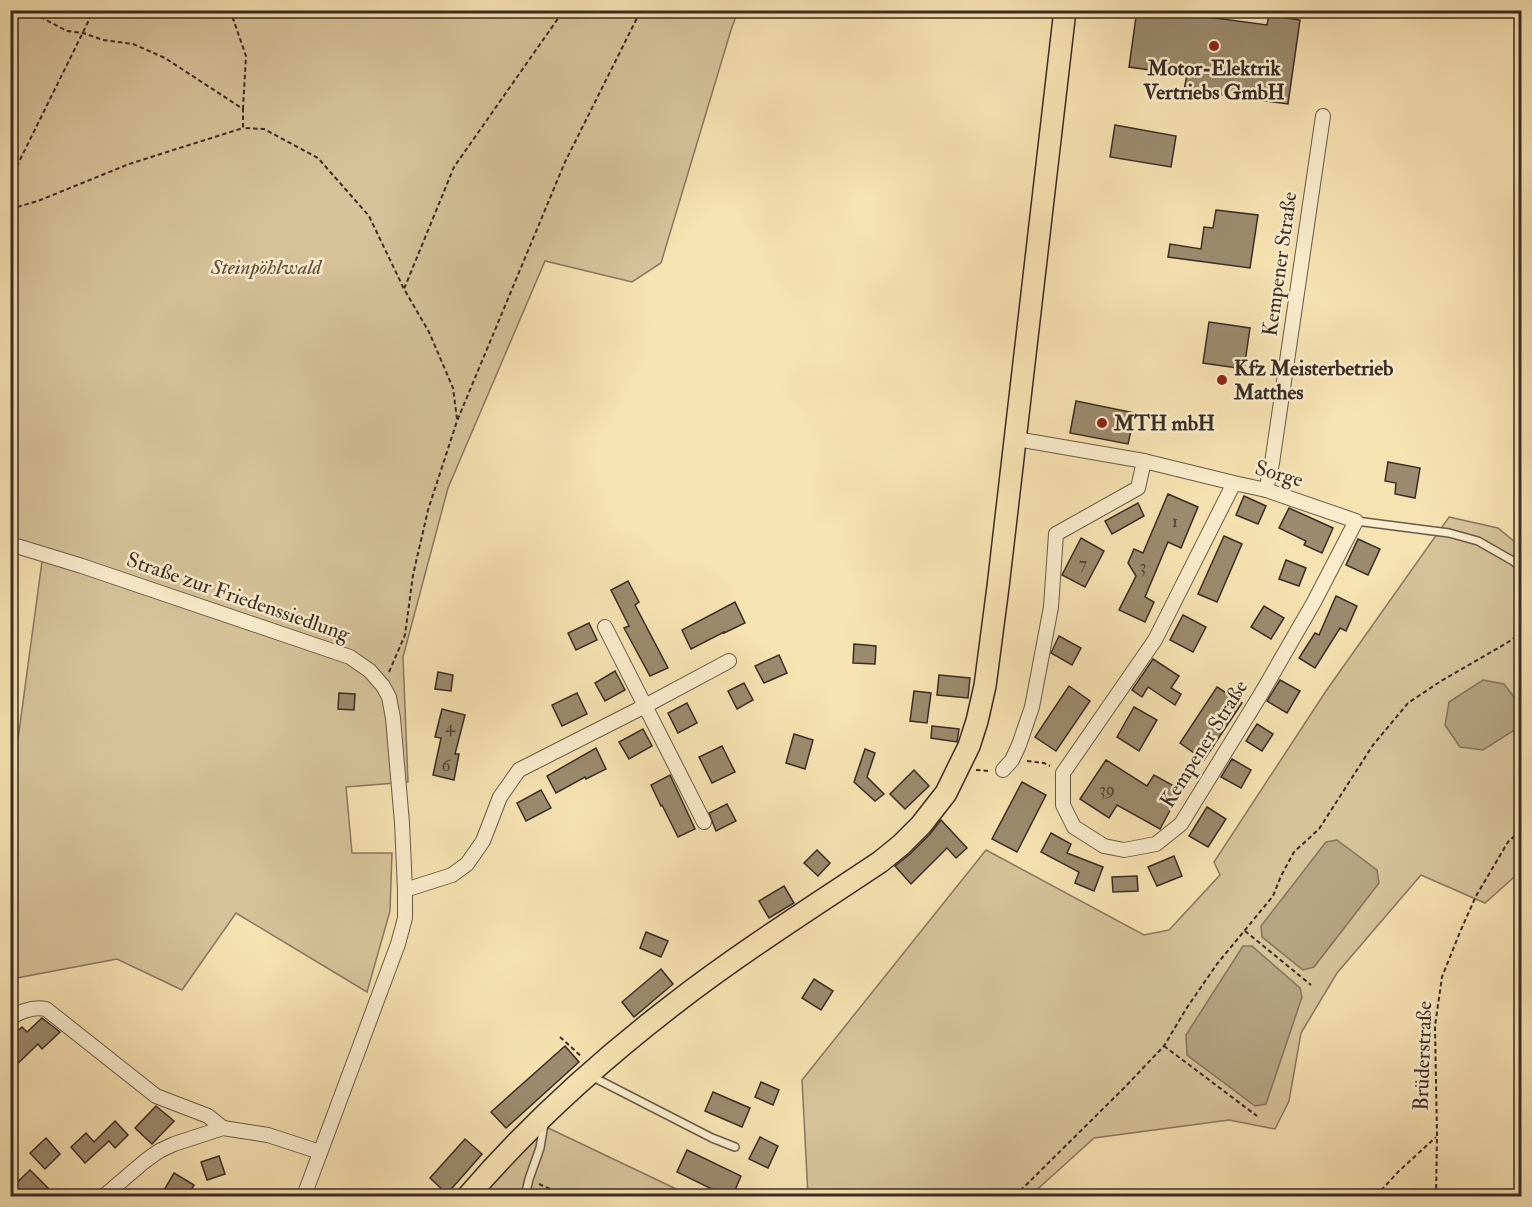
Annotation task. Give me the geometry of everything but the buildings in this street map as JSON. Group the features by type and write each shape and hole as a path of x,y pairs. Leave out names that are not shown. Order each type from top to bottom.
{"main road":[{"path":"468,1197 545,1114 674,1004 901,845 921,825 946,793 959,770 977,721 985,686 1065,10"}],"street":[{"name":"Kempener Straße","path":"1266,490 1272,463 1323,116"},
{"name":"Sorge","path":"1016,439 1144,461 1266,490 1356,521"},
{"path":"1008,765 1020,745 1032,706 1051,607 1056,534 1138,488 1144,461"},
{"path":"1063,773 1155,640 1234,483"},
{"name":"Kempener Straße","path":"1063,773 1063,805 1074,827 1104,846 1124,850 1156,844 1181,824 1308,613 1356,521"},
{"name":"Straße zur Friedenssiedlung","path":"10,544 82,566 350,657 370,670 389,697 393,718 402,824 405,918 398,944 304,1197"},
{"path":"605,627 704,822"},
{"path":"405,890 452,875 467,864 483,841 500,797 519,770 729,661"},
{"path":"10,1017 39,1007 46,1009 156,1096 208,1116 223,1128"},
{"path":"104,1197 159,1151 223,1128 268,1135 320,1152"}],"lane":[{"name":"Sorge","path":"1356,521 1449,533 1468,538 1487,546 1521,568"},
{"path":"592,1072 712,1138 735,1147"},
{"path":"525,1197 540,1148 545,1114"}],"path":[{"path":"27,10 67,31 133,45 165,58 243,109"},
{"path":"10,180 94,10"},
{"path":"230,10 246,56 243,128"},
{"path":"404,289 454,166 564,10"},
{"path":"383,686 405,635 413,575 428,510 457,421 565,162 640,10"},
{"path":"10,209 38,201 129,164 243,128 264,129 318,158 369,216 404,289 429,332 453,388 457,421"},
{"path":"1015,1197 1164,1046 1217,964 1273,896 1294,852 1319,829 1373,745 1408,703 1521,633"},
{"path":"959,770 1044,763 1063,773"},
{"name":"Brüderstraße","path":"1436,1197 1435,1026 1442,977 1476,896 1508,842 1521,829"},
{"path":"1245,931 1311,985"},
{"path":"560,1037 592,1072"},
{"path":"1164,1046 1257,1116"},
{"path":"1376,1197 1399,1171 1437,1136"},
{"path":"529,1179 566,1197"}],"green space":[{"name":"Steinpöhlwald","path":"11,11 738,11 661,263 632,282 545,261 448,488 403,657 408,782 346,787 352,853 392,853 390,911 367,992 236,913 182,990 117,959 11,979 11,791 42,561 11,550"},
{"path":"1449,517 1498,528 1521,547 1521,871 1485,903 1421,875 1337,973 1301,1033 1289,1101 1275,1129 1229,1120 1094,1138 1030,1196 808,1196 802,1080 986,850 1144,935 1169,930 1220,875 1214,862 1326,691"},
{"path":"544,1126 691,1196 481,1196"}],"shaded area":[{"path":"1483,680 1504,684 1520,705 1516,729 1483,750 1460,747 1445,725 1449,702"},
{"path":"1337,840 1377,870 1379,883 1314,967 1303,970 1262,937 1261,926 1326,842"},
{"path":"1243,946 1252,946 1300,988 1302,997 1266,1104 1255,1106 1187,1055 1186,1035"}],"place":[{"name":"Motor-Elektrik Vertriebs GmbH","path":"1214,46"},
{"name":"Kfz Meisterbetrieb Matthes","path":"1222,380"},
{"name":"MTH mbH","path":"1102,423"}]}
